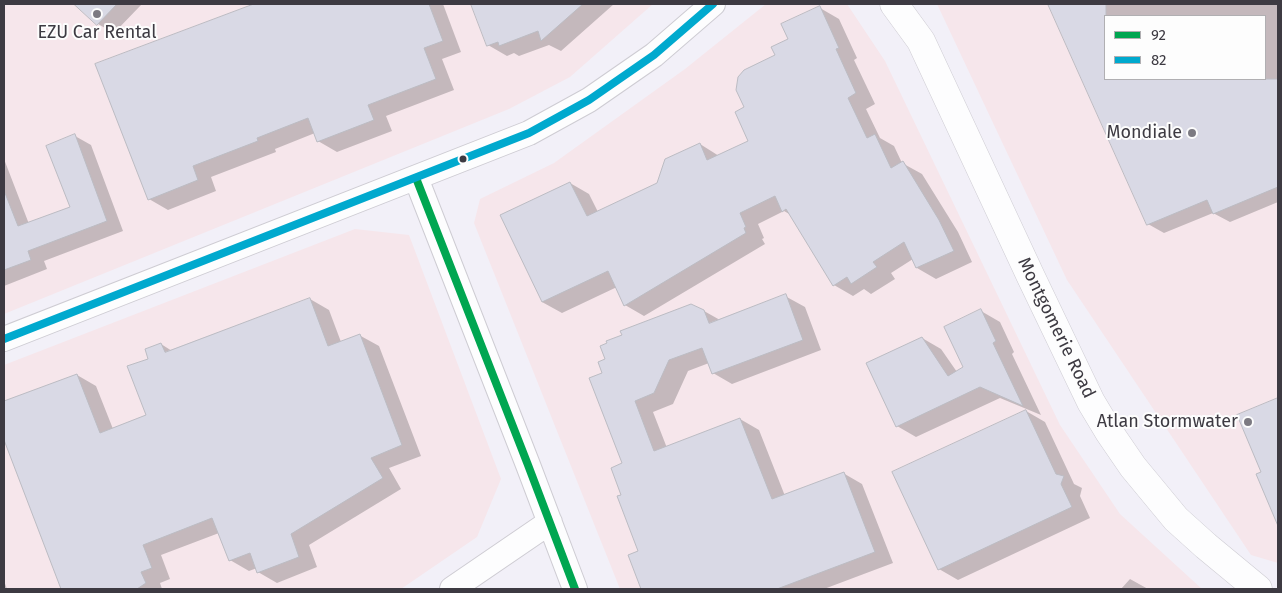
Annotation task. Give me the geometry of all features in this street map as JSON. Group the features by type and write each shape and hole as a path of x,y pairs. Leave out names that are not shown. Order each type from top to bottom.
{"street":[{"path":"4,339 529,133 589,100 654,56 714,4"},
{"name":"Montgomerie Road","path":"894,4 910,15 1031,277 1091,402 1109,432 1133,467 1176,519 1258,589"},
{"path":"416,178 575,589"},
{"path":"452,589 550,522"}],"shaded area":[{"path":"4,4 653,4 570,77 509,109 4,314"},
{"path":"766,4 847,4 885,61 1060,425 1120,514 1202,589 620,589 474,223 480,199 554,163 685,69"},
{"path":"937,4 1278,4 1278,563 1251,555 1067,280"},
{"path":"355,229 409,235 501,479 477,537 401,589 4,589 4,365"}],"building":[{"name":"EZU Car Rental","path":"74,4 117,4 97,25"},
{"path":"254,4 429,4 443,41 424,48 436,79 368,105 374,120 317,142 308,118 257,138 258,141 193,166 198,180 148,200 95,64"},
{"path":"471,4 583,4 541,41 538,31 499,46 498,42 487,46"},
{"name":"Mondiale","path":"1048,4 1106,4 1106,15 1104,15 1104,80 1278,79 1278,187 1213,214 1207,200 1147,225"},
{"path":"820,6 839,48 836,49 856,93 848,98 867,138 875,134 891,168 903,161 939,220 954,251 916,268 904,242 873,262 877,267 851,284 847,277 833,286 786,209 782,212 775,196 740,213 746,227 744,228 746,233 624,306 608,271 542,302 500,215 570,182 587,216 657,183 665,159 700,143 707,160 748,141 735,112 744,107 736,90 738,77 744,70 775,55 771,47 788,39 781,24"},
{"path":"75,134 107,221 28,251 31,260 4,270 4,194 18,226 70,207 46,146"},
{"path":"786,294 803,340 712,374 702,348 669,360 654,393 635,401 654,451 740,418 772,499 844,472 875,552 777,589 641,589 628,555 638,551 617,496 621,495 611,468 622,463 589,378 602,373 598,362 605,359 600,346 607,343 606,341 622,335 620,331 691,304 704,310 709,323"},
{"path":"310,298 328,346 360,334 402,445 371,458 383,478 291,534 299,557 257,573 250,553 229,561 212,518 143,545 152,568 141,572 146,583 137,589 61,589 4,440 4,401 77,374 100,433 146,415 127,366 148,359 145,349 161,343 165,352"},
{"path":"981,309 996,341 993,343 1023,406 980,387 896,427 866,363 922,337 948,376 963,367 944,327"},
{"path":"1278,398 1278,526 1256,474 1261,472 1237,415"},
{"path":"1026,410 1056,474 1064,476 1061,484 1072,507 938,570 892,472"}],"transit line":[{"name":"82","path":"4,339 529,133 589,100 654,55 713,4"},
{"name":"92","path":"416,178 575,589"}],"place":[{"name":"EZU Car Rental","path":"97,14"},
{"name":"Mondiale","path":"1192,133"},
{"name":"Atlan Stormwater","path":"1248,422"}]}
